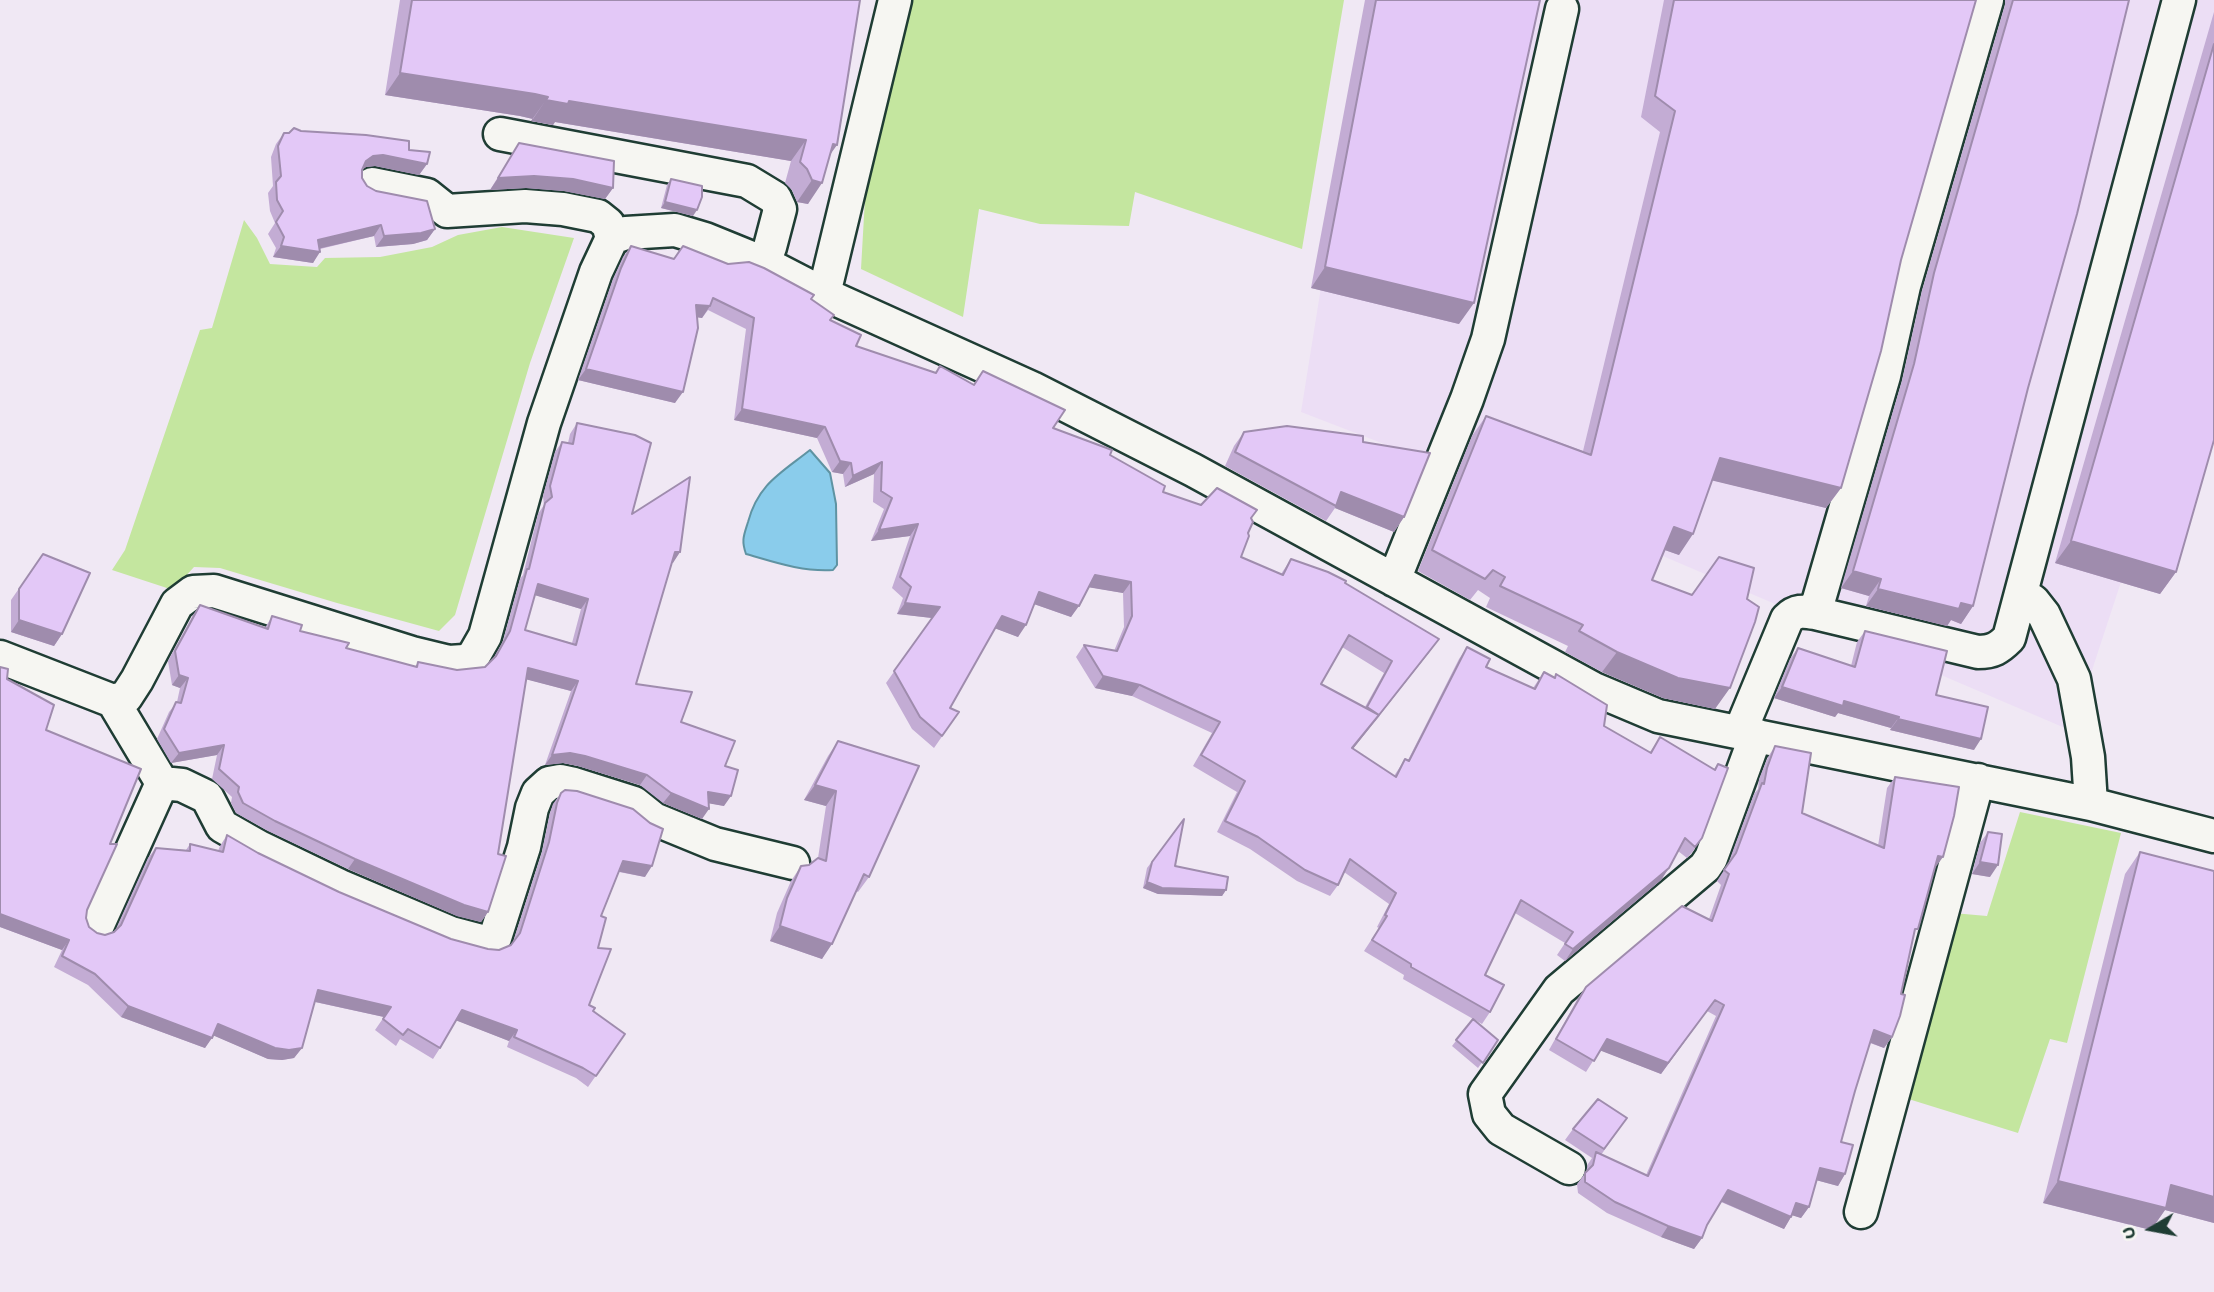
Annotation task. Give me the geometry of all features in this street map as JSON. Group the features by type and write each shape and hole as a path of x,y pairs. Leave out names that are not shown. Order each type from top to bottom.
{"street":[{"path":"824,294 895,0"},
{"path":"1815,613 1884,376 1904,286 1987,0"},
{"path":"1569,1168 1501,1129 1489,1114 1485,1094 1559,990 1705,867 1711,858 1748,733 1787,619 1800,611 1815,613 1978,652 1999,648 2009,638 2179,0"},
{"path":"1394,580 1488,339 1562,9"},
{"path":"500,134 747,181 775,198 780,209 764,263"},
{"path":"113,701 126,697 177,604 193,592 214,591 449,662 473,657 485,636 544,423 596,272 612,238 608,224 598,216 563,209 525,206 447,211 427,195 372,184"},
{"path":"612,238 626,233 675,230 764,263 824,294 1031,388 1193,470 1594,689 1665,719 1748,733 2091,804 2214,836"},
{"path":"2022,594 2033,601 2044,615 2074,679 2088,757 2091,804"},
{"path":"0,657 113,701 162,783"},
{"path":"1861,1212 1978,780"},
{"path":"162,783 182,785 207,797 222,826 259,847 340,886 438,928 488,943 495,938 524,847 532,808 538,793 549,783 560,781 574,784 634,803 654,819 715,844 793,863"},
{"path":"97,927 162,783"}],"shaded area":[{"path":"1367,0 2214,0 2214,299 2072,731 1553,509 1301,412"}],"green space":[{"path":"909,0 1344,0 1302,249 1135,192 1129,226 1040,224 979,209 963,317 861,269 866,181"},
{"path":"244,220 270,264 317,267 325,258 380,257 432,247 458,235 502,227 574,238 530,363 455,615 439,631 220,568 194,567 173,590 112,570 125,550 200,330 212,328"},
{"path":"2020,812 2121,833 2067,1043 2050,1039 2018,1133 1902,1097 1953,913 1987,916"}],"water":[{"path":"810,450 830,473 836,504 837,565 833,570 799,568 767,560 746,554 744,545 744,534 752,509 764,489"}],"building":[{"path":"412,0 860,0 837,145 833,144 822,183 812,180 800,162 806,140 569,101 568,104 546,100 548,97 535,94 400,73"},
{"path":"1376,0 1540,0 1474,303 1325,267"},
{"path":"1674,0 1976,0 1901,260 1881,351 1841,488 1720,458 1693,534 1674,527 1652,580 1692,595 1719,557 1754,568 1747,599 1759,607 1730,688 1678,678 1617,652 1579,631 1583,625 1500,586 1505,577 1493,570 1485,579 1432,550 1486,416 1591,455 1675,111 1655,96"},
{"path":"2013,0 2129,0 2077,214 2028,388 1973,606 1961,603 1959,609 1878,589 1881,579 1853,571 1914,364 1934,273"},
{"path":"2214,44 2214,440 2176,572 2071,541"},
{"path":"294,128 301,131 409,141 409,150 430,152 427,164 383,155 373,156 366,161 362,178 367,186 376,191 427,201 435,229 384,236 381,225 318,240 320,252 281,246 284,237 276,222 283,211 277,200 276,182 281,176 278,146 284,133 289,133"},
{"path":"519,143 614,161 613,188 573,179 534,176 498,178"},
{"path":"671,179 702,186 702,197 697,210 665,202"},
{"path":"631,246 674,259 683,246 728,264 749,262 764,268 814,295 811,299 834,315 830,320 861,335 856,346 936,373 940,366 974,385 983,371 1065,410 1053,428 1112,450 1110,455 1165,486 1163,492 1201,505 1217,488 1257,510 1251,518 1253,522 1241,557 1283,575 1291,559 1328,572 1439,639 1379,715 1352,748 1396,777 1405,759 1409,761 1467,647 1490,659 1486,667 1535,689 1544,672 1555,678 1556,674 1607,705 1604,726 1651,753 1660,737 1715,770 1718,764 1728,768 1702,838 1695,847 1685,838 1669,868 1573,949 1565,944 1573,932 1521,900 1485,975 1504,985 1490,1012 1411,967 1411,964 1372,940 1387,916 1385,915 1396,893 1350,859 1338,885 1305,870 1258,837 1225,821 1245,781 1201,755 1220,722 1140,685 1103,676 1084,645 1117,651 1132,616 1131,582 1095,575 1079,606 1039,592 1026,625 1002,616 950,708 959,712 942,736 920,717 894,671 940,607 905,603 911,587 900,577 918,524 879,530 892,498 881,491 882,462 853,476 851,463 840,461 825,427 742,409 754,318 713,298 710,306 696,305 698,328 683,392 586,369","holes":["1349,635 1392,661 1367,707 1379,715 1321,684"]},
{"path":"577,423 635,435 651,443 632,514 690,477 680,552 675,552 636,684 692,692 681,722 735,741 725,766 738,770 731,796 708,792 709,809 671,793 647,775 585,756 570,753 552,755 578,681 528,668 498,854 506,856 488,912 464,905 355,859 243,803 238,792 239,787 219,769 224,745 179,753 164,729 176,702 181,703 188,678 179,675 175,651 200,605 268,629 272,616 302,625 300,631 349,643 346,648 417,667 418,662 457,670 485,667 496,656 510,631 545,503 552,497 550,486 562,442 573,444","holes":["538,584 588,599 576,645 525,630"]},
{"path":"1287,426 1363,436 1363,442 1430,453 1404,517 1341,492 1336,506 1235,452 1244,432"},
{"path":"43,554 90,573 62,634 19,620 19,589"},
{"path":"1865,631 1947,651 1936,695 1988,707 1981,739 1898,719 1899,717 1844,701 1843,706 1782,687 1798,648 1855,667"},
{"path":"0,667 8,669 7,679 54,705 46,730 141,769 110,844 117,844 87,910 89,927 105,935 114,932 121,925 156,848 190,851 190,844 223,852 227,835 339,892 451,939 499,950 511,945 520,933 549,842 561,793 565,790 577,791 633,809 650,823 663,829 652,866 623,861 601,916 606,918 598,948 611,949 589,1005 595,1008 593,1011 625,1034 596,1076 514,1037 517,1030 462,1010 440,1048 408,1029 403,1035 383,1019 391,1007 318,990 302,1048 289,1050 275,1048 218,1024 212,1038 128,1006 95,974 62,956 69,940 0,914"},
{"path":"838,741 919,766 869,877 864,874 832,944 780,926 787,898 801,866 809,865 818,858 826,861 836,791 815,785"},
{"path":"1775,746 1811,753 1802,813 1884,848 1895,777 1959,787 1943,857 1938,856 1918,929 1915,929 1901,994 1905,995 1900,1016 1892,1037 1874,1030 1855,1091 1841,1142 1853,1145 1845,1174 1820,1168 1809,1207 1796,1203 1791,1217 1728,1190 1702,1238 1615,1202 1585,1182 1585,1173 1593,1165 1596,1152 1648,1176 1724,1005 1715,1000 1668,1063 1607,1039 1594,1061 1556,1039 1586,987 1682,906 1712,921 1729,874 1724,870 1736,853 1762,783 1764,784"},
{"path":"1184,819 1175,866 1228,877 1226,890 1162,888 1147,882 1152,862"},
{"path":"1988,832 2002,834 1998,865 1980,862"},
{"path":"2140,852 2214,871 2214,1197 2171,1185 2166,1208 2058,1181"},
{"path":"1473,1019 1498,1040 1483,1063 1456,1040"},
{"path":"1598,1099 1627,1118 1604,1149 1573,1129"}]}
